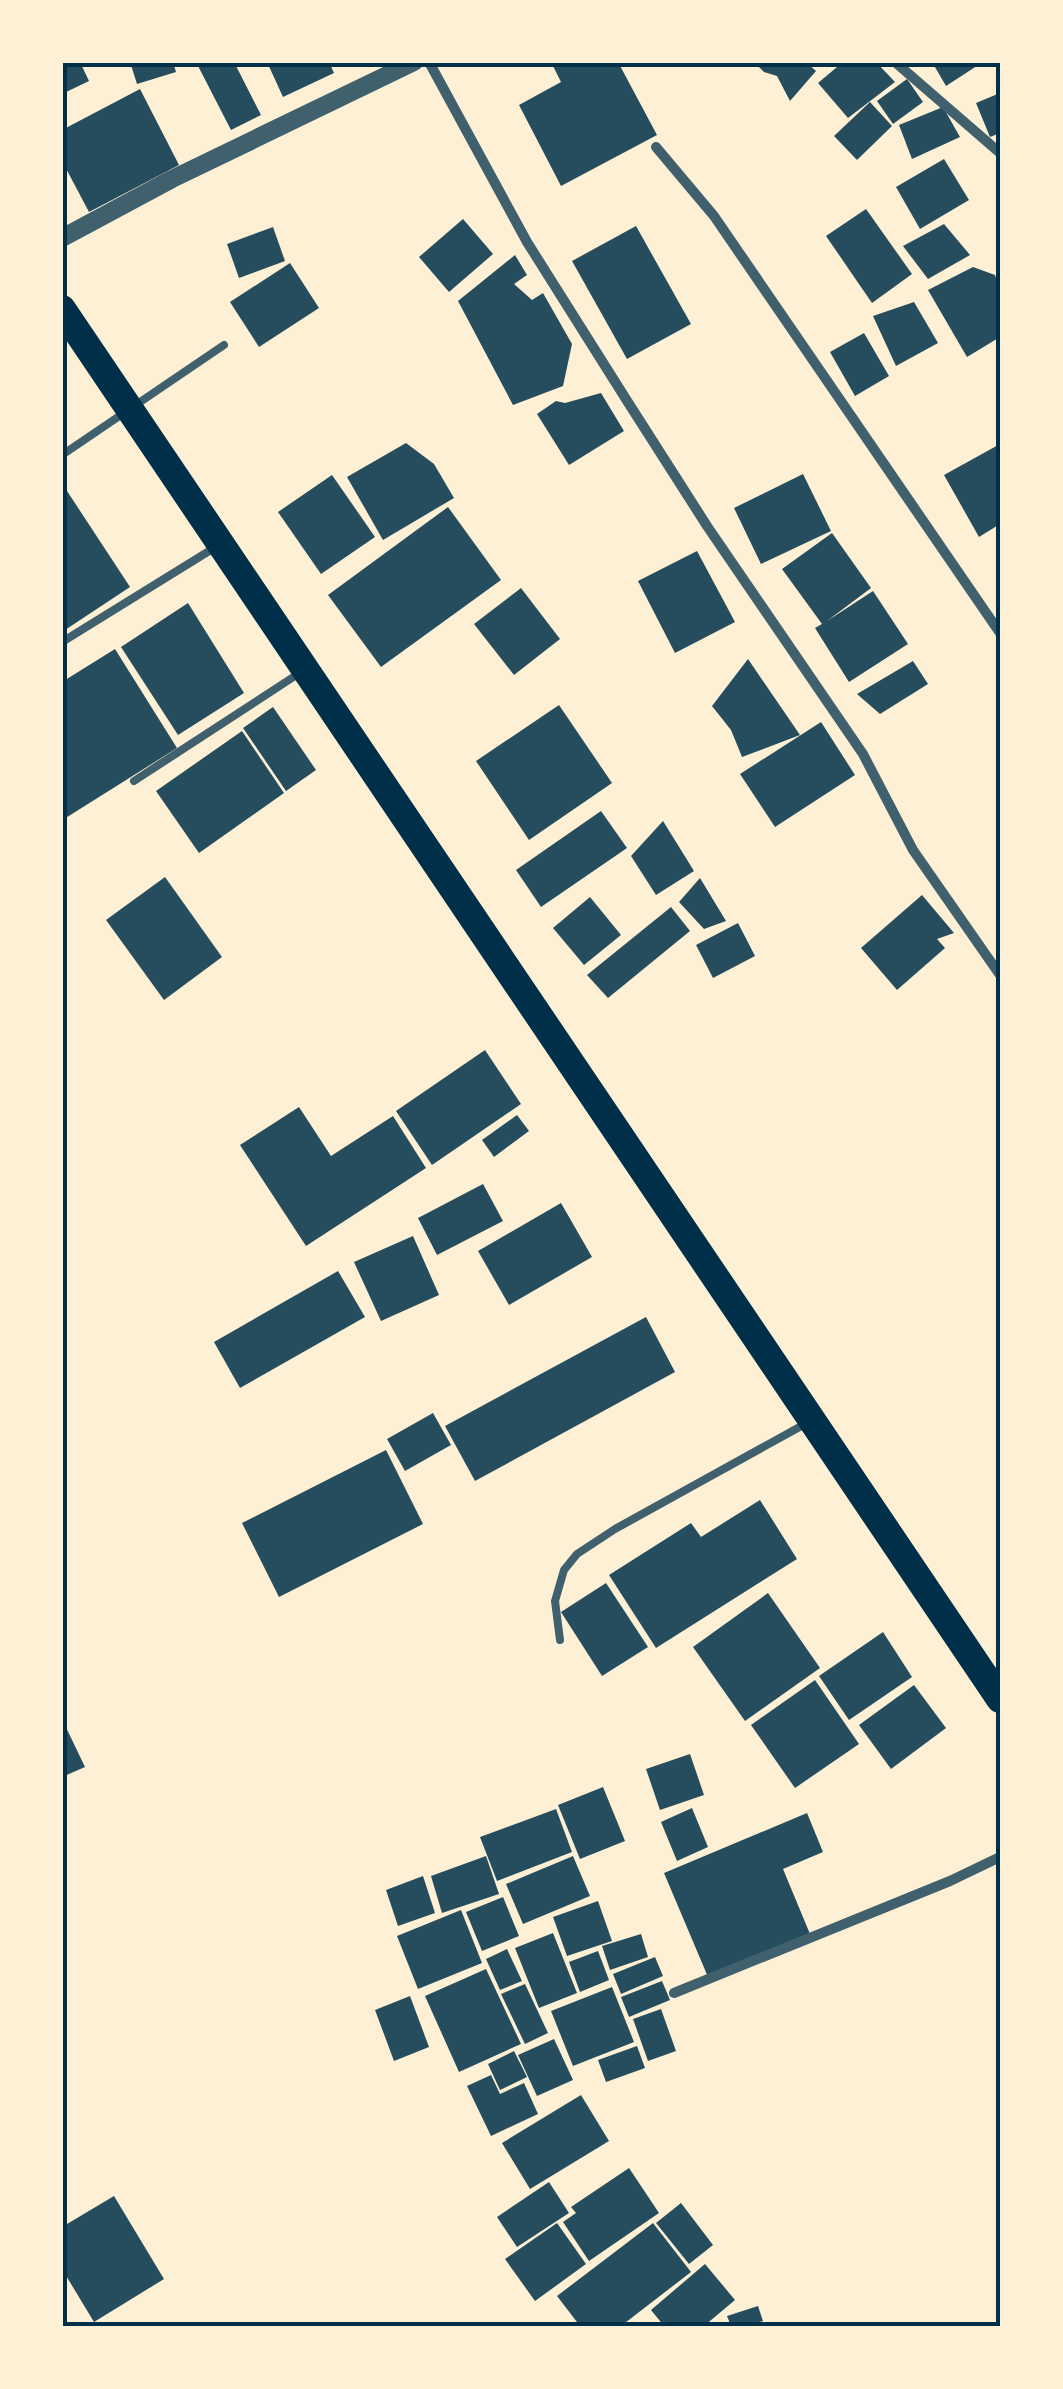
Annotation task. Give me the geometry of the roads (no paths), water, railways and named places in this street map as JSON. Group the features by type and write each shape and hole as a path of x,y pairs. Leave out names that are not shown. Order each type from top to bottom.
{"highway":[{"path":"62,309 1000,1699"}],"street":[{"path":"62,238 172,179 414,62"},
{"path":"429,62 485,169 585,334 707,526 862,754 913,850 999,970"},
{"path":"894,62 1000,153"},
{"path":"656,147 714,216 1000,633"},
{"path":"674,1993 1000,1857"}],"lane":[{"path":"62,455 224,345"},
{"path":"62,642 222,543"},
{"path":"134,781 306,668"},
{"path":"560,1640 555,1601 564,1570 577,1554 812,1420"}]}
